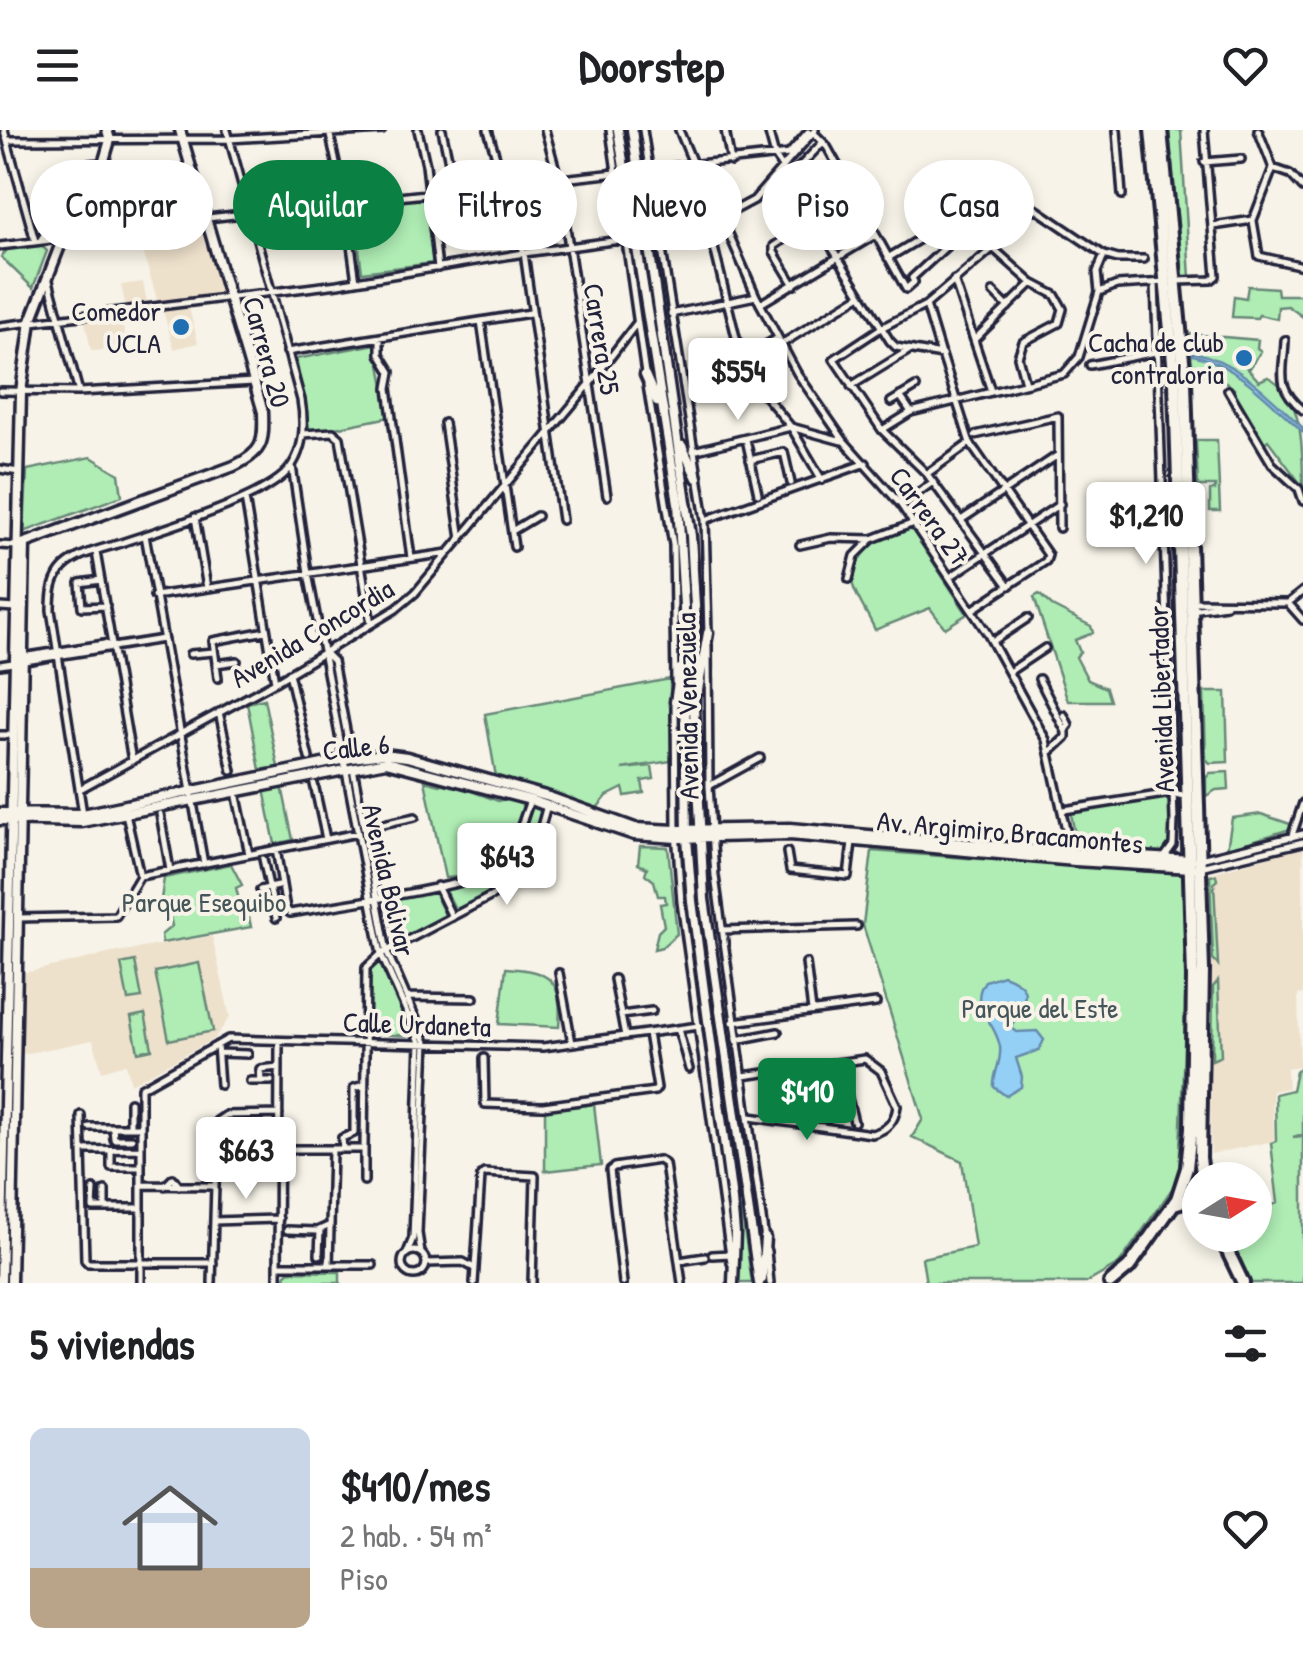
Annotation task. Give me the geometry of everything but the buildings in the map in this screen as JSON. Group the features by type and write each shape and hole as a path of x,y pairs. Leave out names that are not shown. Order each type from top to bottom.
{"main road":[{"name":"Avenida Libertador","path":"1129,1267 1173,1205 1185,1178 1191,1128 1195,863 1185,606 1176,409 1151,130"},
{"name":"Avenida Libertador","path":"1162,130 1166,282 1185,380 1184,681 1188,797 1203,970 1201,1162"},
{"path":"1173,1205 1182,1200"},
{"path":"1228,1252 1241,1278"},
{"path":"1110,1283 1129,1267"},
{"path":"1121,1283 1129,1267"}],"street":[{"path":"4,130 30,217"},
{"path":"227,130 235,160"},
{"path":"8,140 109,135 230,139 265,133 382,130"},
{"path":"418,130 424,162"},
{"path":"442,130 448,160"},
{"path":"488,130 497,160"},
{"name":"Carrera 25","path":"545,130 553,160"},
{"name":"Avenida Venezuela","path":"610,130 618,160"},
{"name":"Avenida Venezuela","path":"618,130 620,160"},
{"name":"Avenida Venezuela","path":"632,130 636,160"},
{"name":"Avenida Venezuela","path":"642,130 647,160"},
{"path":"679,130 692,160"},
{"path":"725,130 731,160"},
{"path":"768,130 777,160"},
{"path":"1117,130 1122,195"},
{"path":"1098,292 1117,285 1212,280 1216,276 1204,130"},
{"path":"1258,130 1273,168 1253,220 1258,256 1303,266"},
{"path":"329,131 335,160"},
{"path":"742,160 791,153 810,132"},
{"path":"810,132 823,142 834,160"},
{"path":"790,160 810,132"},
{"path":"105,160 109,135"},
{"name":"Carrera 20","path":"182,135 189,160"},
{"path":"806,160 823,142"},
{"path":"1204,162 1241,159"},
{"path":"1273,168 1290,174 1303,188"},
{"path":"742,208 762,191"},
{"path":"1034,208 1104,254 1118,259 1144,259"},
{"path":"1212,226 1253,220"},
{"name":"Carrera 20","path":"20,545 250,458 261,446 263,412 213,241"},
{"path":"1,248 30,242"},
{"path":"888,258 904,248"},
{"path":"1008,586 927,474 882,430 835,356 926,305 993,248 1032,283 1055,296 1063,309 1059,323 1023,342 1018,357 1025,383"},
{"path":"9,1282 1,1237 4,995 15,817 13,663 20,545 21,392 30,321 59,250"},
{"path":"83,814 51,610 50,594 55,580 75,559 244,497 281,478 292,466 303,434 301,400 258,250"},
{"path":"351,250 356,281"},
{"path":"436,250 438,268"},
{"path":"523,250 562,520"},
{"path":"0,326 356,281 546,250"},
{"name":"Carrera 25","path":"568,250 607,496"},
{"name":"Avenida Venezuela","path":"626,250 672,545 676,834 681,902 735,1271"},
{"name":"Avenida Venezuela","path":"638,250 681,538 687,834 692,901 732,1200 733,1283"},
{"name":"Avenida Venezuela","path":"648,250 694,571 694,710 704,898 760,1283"},
{"name":"Avenida Venezuela","path":"661,250 704,520 711,833 770,1283"},
{"path":"715,250 741,358 751,381 791,428 822,480"},
{"name":"Carrera 27","path":"736,250 797,373 844,441 901,505 992,642 1051,751 1073,857"},
{"path":"774,250 794,285"},
{"path":"832,250 880,328 896,346 942,355"},
{"path":"760,304 850,250"},
{"path":"883,250 908,289 914,276 942,250"},
{"path":"882,430 911,412 1064,374 1073,367 1098,292 1097,272 1104,254"},
{"path":"48,274 79,392"},
{"path":"954,280 991,392"},
{"path":"1163,859 1172,846 1156,352 1166,282"},
{"path":"974,340 1032,283"},
{"path":"992,292 1008,307"},
{"path":"741,358 780,341 861,295"},
{"path":"671,314 756,296"},
{"path":"926,305 970,443 1049,558 972,610"},
{"path":"286,352 531,313"},
{"path":"480,321 514,547"},
{"name":"Avenida Concordia","path":"80,789 274,682 415,593 638,322"},
{"path":"380,338 380,354 391,372 388,388 411,558"},
{"path":"1285,340 1282,383 1289,397 1303,410"},
{"path":"851,386 911,350"},
{"path":"1090,364 1156,352"},
{"path":"645,375 665,424"},
{"path":"0,391 79,392 254,382"},
{"path":"890,402 916,387"},
{"path":"1228,390 1272,464 1298,490 1303,501"},
{"path":"900,396 911,412"},
{"path":"1159,409 1176,409"},
{"path":"975,435 1055,415 1060,420 1060,528"},
{"path":"444,423 461,539"},
{"path":"694,451 791,428 844,441"},
{"path":"676,430 697,478"},
{"path":"303,434 333,432 340,438 371,624"},
{"path":"746,439 758,494"},
{"path":"927,474 970,443"},
{"path":"750,460 784,452 791,483"},
{"path":"961,520 1060,454"},
{"path":"1160,455 1176,454"},
{"path":"704,520 866,463"},
{"path":"292,466 323,651"},
{"path":"0,468 19,472"},
{"path":"901,505 933,482"},
{"path":"244,497 274,682"},
{"path":"950,578 1060,504"},
{"path":"194,516 206,588"},
{"path":"512,530 537,516"},
{"path":"800,545 831,538 872,539 914,523"},
{"path":"146,535 204,864"},
{"path":"848,538 855,556"},
{"path":"848,579 855,556 872,539"},
{"path":"0,545 20,545"},
{"path":"9,1282 9,919 4,898 15,817 13,663 20,545"},
{"path":"96,551 132,761"},
{"path":"154,596 449,553"},
{"path":"101,580 80,583 82,608 106,606"},
{"path":"1185,606 1288,602 1303,591"},
{"path":"1288,602 1303,620"},
{"path":"0,607 15,608"},
{"path":"992,642 1028,618"},
{"path":"218,678 213,641 266,631"},
{"path":"694,710 708,633"},
{"path":"13,663 104,644 162,639"},
{"path":"332,662 338,642"},
{"path":"675,702 684,645"},
{"path":"1008,672 1045,648"},
{"name":"Avenida Bolivar","path":"323,651 332,662 358,833 374,897"},
{"name":"Avenida Bolivar","path":"323,651 364,828 384,953 423,1042 413,1238 403,1266 409,1283"},
{"path":"190,654 214,652"},
{"path":"216,664 237,661"},
{"path":"289,673 308,758"},
{"path":"1039,678 1065,730 1066,737 1051,751"},
{"path":"1167,682 1184,681"},
{"path":"219,712 232,771"},
{"path":"1064,715 1069,725 1065,730"},
{"path":"1169,734 1186,733"},
{"path":"0,735 12,735"},
{"path":"15,817 83,814 384,754 635,828 676,834 790,828 1073,857 1195,863 1303,838"},
{"path":"709,786 760,758"},
{"path":"314,784 326,839"},
{"path":"1064,810 1171,793 1188,797"},
{"path":"0,816 82,822 191,795"},
{"path":"238,797 249,854"},
{"path":"276,849 286,909 290,913 437,886 500,872 512,860 531,797"},
{"path":"364,1181 365,972 384,953 507,888 519,877 528,867 548,802"},
{"path":"1290,838 1303,803"},
{"path":"9,919 116,916 140,876 126,814"},
{"path":"160,814 170,870"},
{"path":"364,828 415,817"},
{"path":"521,830 532,826 539,833"},
{"path":"140,876 358,833"},
{"name":"Av. Argimiro Bracamontes","path":"711,833 1195,863 1303,838"},
{"path":"788,852 790,870 848,876 852,841"},
{"path":"263,859 276,918"},
{"path":"260,890 282,885"},
{"path":"437,886 452,917"},
{"path":"721,930 857,926"},
{"name":"Avenida Bolivar","path":"384,953 407,998 423,1042 418,1234 427,1263"},
{"path":"806,963 812,1011"},
{"path":"559,972 572,1043"},
{"path":"614,980 625,1036"},
{"path":"407,998 474,998"},
{"path":"733,1022 876,1003"},
{"path":"621,1016 652,1011"},
{"name":"Calle Urdaneta","path":"141,1127 142,1085 230,1039 366,1040 508,1048 699,1026"},
{"path":"678,1029 689,1069"},
{"path":"736,1040 778,1032"},
{"path":"484,1058 485,1104 543,1106 622,1096 656,1090 648,1033"},
{"path":"278,1283 280,1040"},
{"path":"217,1045 220,1085"},
{"path":"219,1053 248,1054"},
{"path":"742,1076 865,1059 880,1071 897,1106 892,1122 882,1132 872,1134 748,1116"},
{"path":"838,1063 854,1122"},
{"path":"261,1081 261,1068 279,1067"},
{"path":"788,1070 789,1076 805,1076 810,1117"},
{"path":"250,1081 271,1081"},
{"path":"342,1150 344,1136 354,1133 354,1088 364,1085"},
{"path":"113,1127 114,1139 129,1139 130,1102"},
{"path":"212,1283 216,1121 220,1116 279,1114"},
{"path":"81,1115 85,1260 141,1265 213,1264"},
{"path":"88,1127 141,1127 141,1283"},
{"path":"279,1149 364,1148"},
{"path":"82,1150 141,1149"},
{"path":"111,1150 111,1167 141,1167"},
{"path":"329,1265 332,1150"},
{"path":"623,1283 609,1174 614,1167 659,1160 665,1164 682,1283"},
{"path":"215,1164 279,1166"},
{"path":"474,1283 482,1174 533,1174 536,1180 532,1283"},
{"path":"141,1185 215,1186"},
{"path":"94,1189 94,1208 141,1208"},
{"path":"105,1190 106,1208"},
{"path":"214,1221 279,1219"},
{"path":"288,1230 320,1230 329,1226"},
{"path":"320,1230 320,1256"},
{"path":"760,1283 765,1238"},
{"path":"407,1253 421,1253"},
{"path":"678,1261 730,1254"},
{"path":"463,1262 474,1255"},
{"path":"418,1283 427,1263 463,1262 474,1268"},
{"path":"278,1266 373,1266"},
{"path":"409,1274 422,1272"}],"shaded area":[{"path":"143,250 209,250 222,295 158,303"},
{"path":"143,282 147,302 126,307 121,285"},
{"name":"Comedor UCLA","path":"189,308 198,343 174,349 163,311"},
{"path":"119,313 129,349 91,351 84,316"},
{"path":"1303,847 1300,1066 1287,1068 1288,1088 1272,1091 1274,1141 1211,1154 1208,874"},
{"path":"212,936 230,1017 214,1039 131,1084 126,1064 102,1071 93,1040 19,1055 20,974"}],"green space":[{"path":"1169,130 1181,130 1190,278 1183,277"},
{"path":"424,199 424,250 431,250 433,263 362,272 359,250 404,250 404,201"},
{"path":"30,246 30,250 47,251 33,288 1,257 8,249"},
{"path":"1248,286 1277,288 1278,295 1303,295 1303,317 1288,306 1278,307 1277,319 1259,315 1232,317 1234,296 1246,298"},
{"path":"1189,334 1258,340 1257,348 1261,351 1250,368 1246,367 1259,381 1268,377 1280,385 1288,396 1299,424 1303,487 1268,440 1262,445 1232,392 1234,389 1221,378 1193,373"},
{"path":"376,344 390,417 310,433 296,359"},
{"path":"1196,440 1217,440 1220,511 1210,511 1210,490 1215,490 1215,486 1198,486"},
{"path":"91,457 119,474 122,496 24,532 27,470"},
{"path":"911,528 967,614 945,628 930,608 875,630 854,590 852,567 872,545"},
{"path":"1039,594 1052,606 1091,626 1093,633 1075,640 1080,652 1076,657 1088,680 1106,688 1110,701 1068,701 1034,597"},
{"path":"670,679 671,761 622,769 652,766 654,779 642,781 644,793 625,796 623,788 607,796 597,808 496,777 485,714"},
{"path":"1204,692 1226,692 1228,762 1210,763 1206,759"},
{"path":"264,699 278,767 260,770 247,703"},
{"path":"1228,772 1229,789 1206,796 1206,778 1210,773"},
{"path":"425,781 440,785 447,782 498,801 508,798 524,804 509,851 502,860 482,872 445,878"},
{"path":"282,786 293,840 275,844 264,789"},
{"path":"1167,796 1172,825 1163,852 1077,846 1071,813"},
{"path":"532,807 541,811 525,867 504,886 456,911 445,888 485,878 507,867 520,847"},
{"path":"1261,814 1290,824 1290,829 1227,849 1232,818"},
{"path":"640,846 668,847 677,934 654,949 658,932 664,926 660,904 666,903 665,896 658,896 654,881 645,874 647,868 638,864"},
{"name":"Parque del Este","path":"872,851 1183,874 1186,992 1179,1179 1119,1264 1086,1283 926,1283 922,1258 975,1247 962,1161 912,1137 923,1119 863,925"},
{"name":"Parque Esequibo","path":"231,864 242,885 236,888 241,908 247,907 251,927 162,943 161,935 172,926 169,911 160,907 164,878"},
{"path":"1216,875 1218,965 1213,960 1210,876"},
{"path":"433,890 447,919 395,943 387,900"},
{"path":"135,961 142,998 128,1000 121,964"},
{"path":"380,961 414,1032 412,1036 371,1034 368,973"},
{"path":"199,963 213,1031 169,1040 155,972"},
{"path":"506,968 533,972 550,981 559,998 559,1027 499,1024"},
{"path":"1218,981 1221,1056 1212,1060 1213,987"},
{"path":"145,1014 152,1049 138,1052 131,1017"},
{"path":"1303,1065 1303,1134 1293,1137 1303,1136 1303,1283 1251,1283 1237,1252 1272,1252 1272,1205 1278,1203 1271,1143 1276,1141 1275,1094 1292,1090 1296,1072"},
{"path":"594,1104 601,1165 545,1171 545,1110"},
{"path":"741,1207 752,1283 737,1283"},
{"path":"290,1271 340,1272 340,1283 284,1283"}],"water":[{"path":"1193,352 1225,363 1253,382 1303,432 1239,376"},
{"path":"1003,975 1016,981 1025,993 1012,1028 1017,1032 1037,1031 1044,1040 1039,1050 1016,1058 1021,1087 1006,1096 994,1087 1000,1047 979,998 985,981"}],"place":[{"name":"Comedor UCLA","path":"181,327"},
{"name":"Cacha de club contraloria","path":"1244,358"}]}
